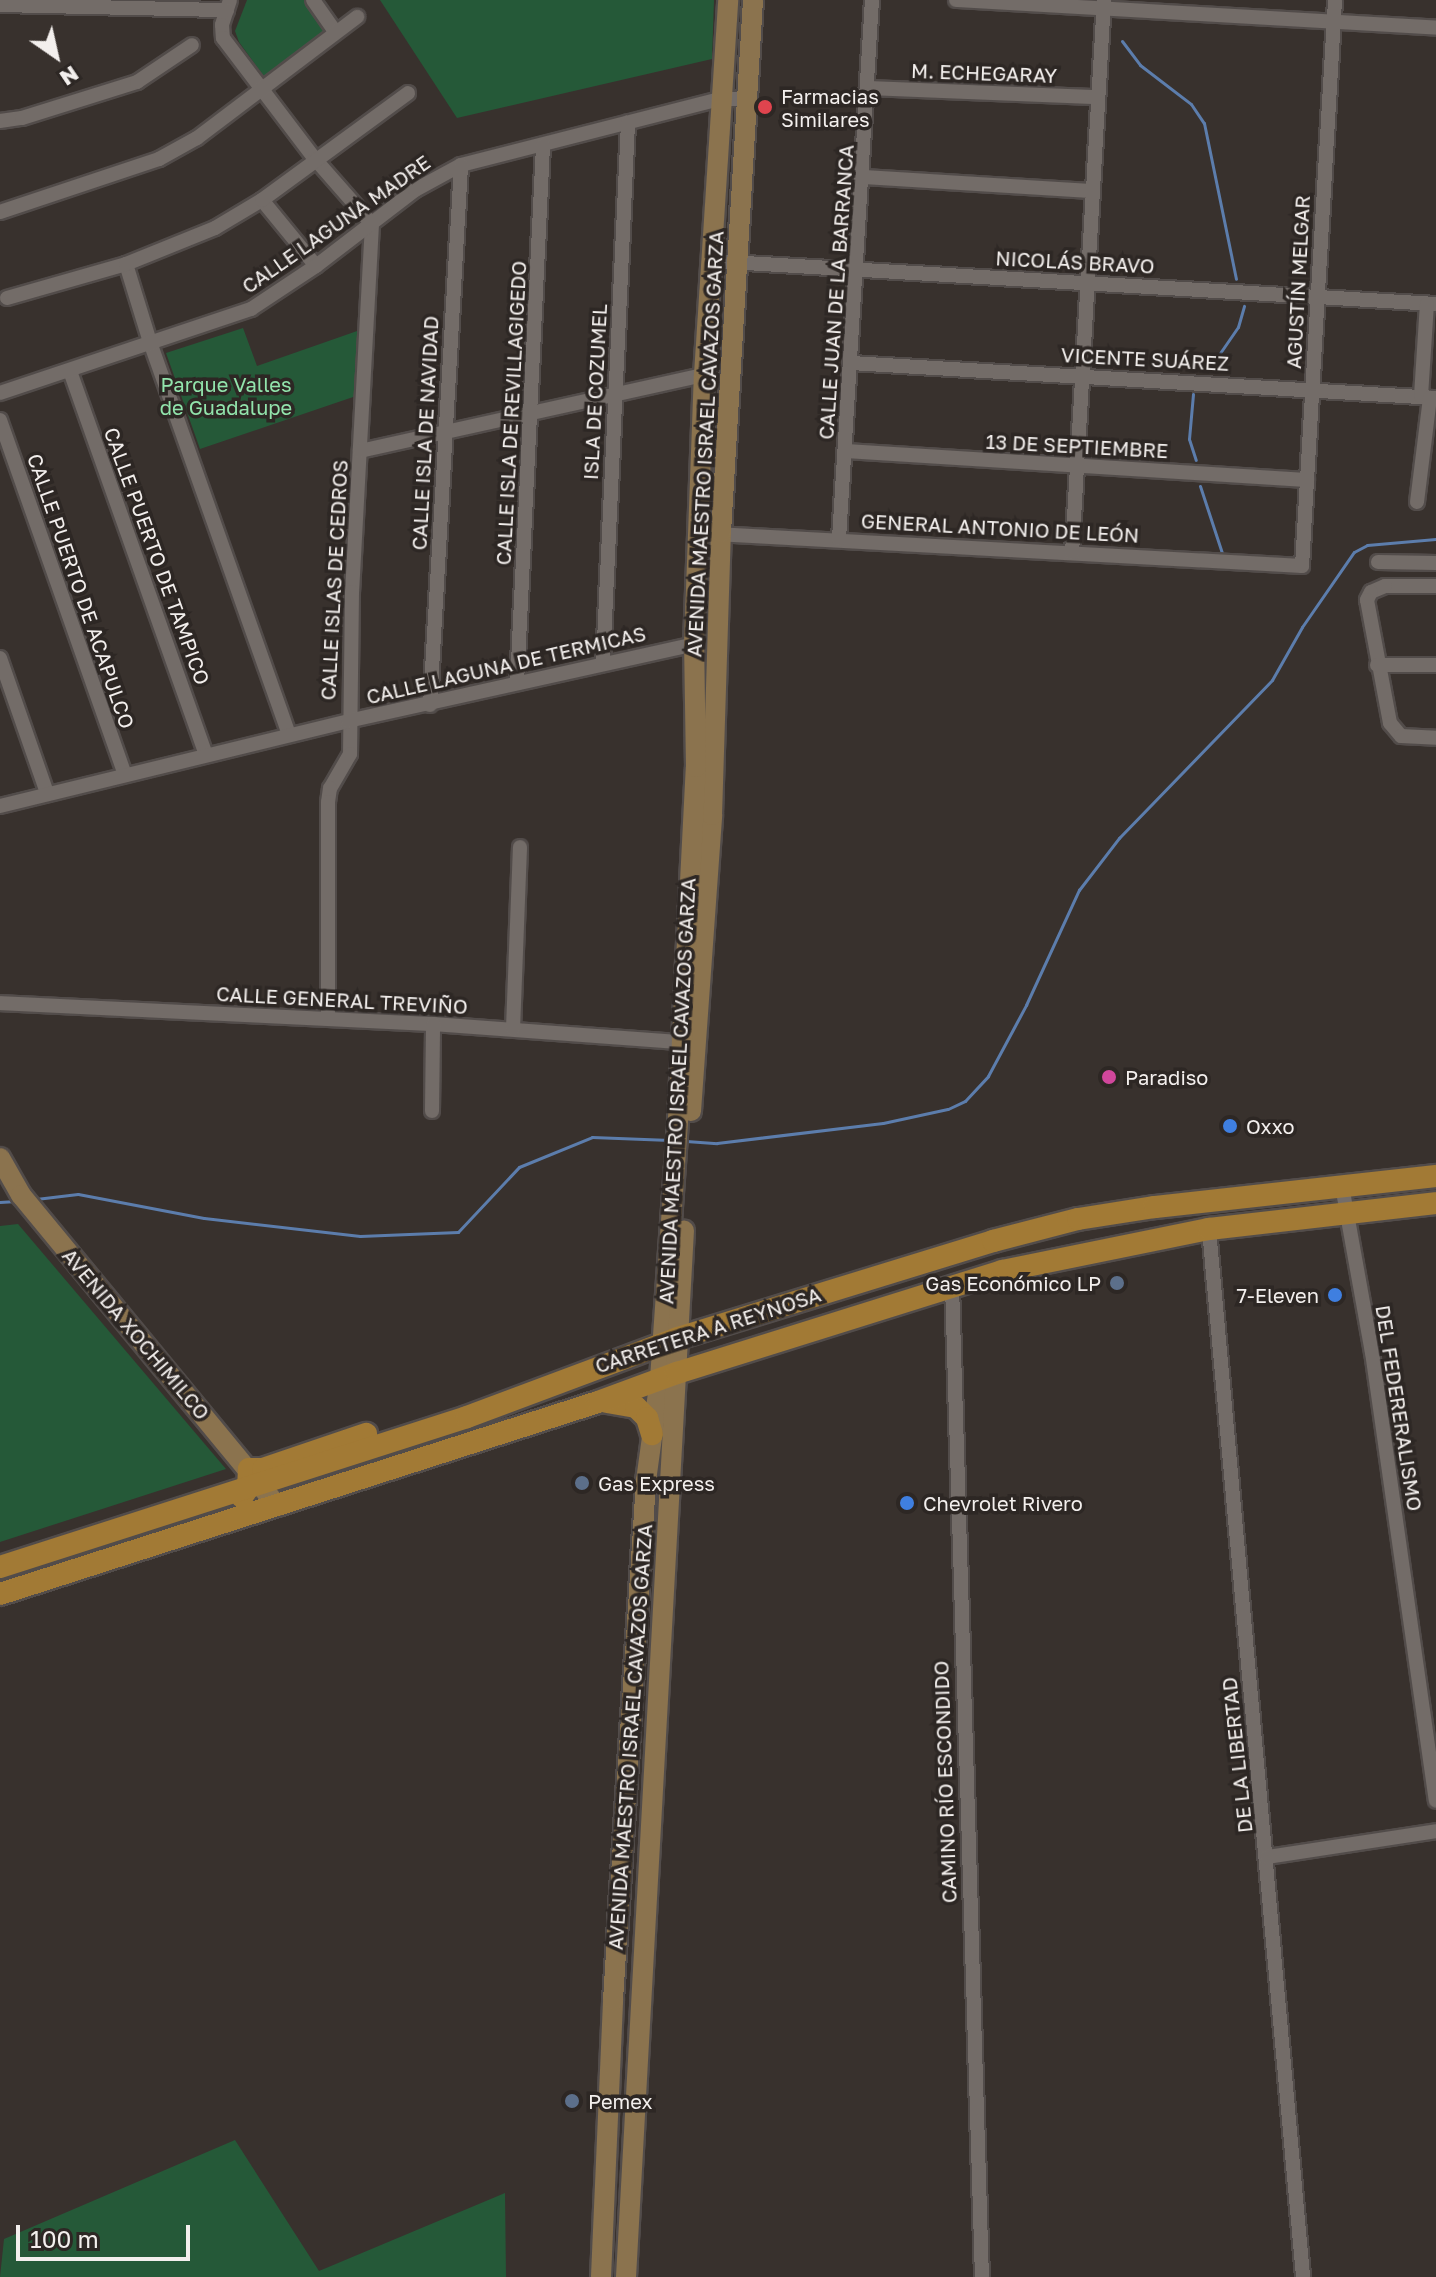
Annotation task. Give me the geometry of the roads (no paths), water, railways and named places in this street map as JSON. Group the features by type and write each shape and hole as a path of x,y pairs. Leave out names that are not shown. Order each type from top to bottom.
{"main road":[{"name":"AVENIDA MAESTRO ISRAEL CAVAZOS GARZA","path":"684,1121 681,1042 696,767 694,644 697,533 728,0"},
{"name":"AVENIDA MAESTRO ISRAEL CAVAZOS GARZA","path":"626,2276 670,1341 684,1121 712,815 721,532 753,0"},
{"name":"AVENIDA XOCHIMILCO","path":"4,1166 55,1236 252,1481 277,1506"},
{"name":"CARRETERA A REYNOSA","path":"252,1481 263,1469 444,1411 461,1412 467,1417 670,1341 981,1245 1090,1217 1436,1176"},
{"name":"CARRETERA A REYNOSA","path":"0,1594 115,1554 277,1506 952,1285 1081,1252 1209,1229 1436,1203"},
{"path":"745,1351 773,1334 970,1268 980,1260 981,1245"},
{"name":"AVENIDA MAESTRO ISRAEL CAVAZOS GARZA","path":"601,2276 613,2000 646,1481 652,1434 669,1376"},
{"path":"598,1402 621,1402 636,1407 647,1418 652,1434"},
{"path":"115,1554 130,1540 232,1503 252,1481"},
{"path":"0,1567 252,1481"},
{"path":"604,2205 630,2206"},
{"path":"601,2276 626,2276"}],"street":[{"path":"313,0 335,31"},
{"name":"CALLE JUAN DE LA BARRANCA","path":"839,539 858,269 872,0"},
{"path":"956,0 1104,5 1334,24 1436,28"},
{"name":"AGUSTÍN MELGAR","path":"1302,566 1335,0"},
{"path":"0,5 228,5 221,31 223,38 315,159 372,224"},
{"path":"1072,553 1104,5"},
{"path":"0,212 159,159 197,138 357,17"},
{"path":"4,121 137,82 192,45"},
{"name":"M. ECHEGARAY","path":"869,88 1098,97"},
{"path":"7,298 126,264 215,228 262,200 408,93"},
{"name":"CALLE LAGUNA MADRE","path":"0,393 251,309 316,266 415,190 461,165 720,99 748,99"},
{"name":"ISLA DE COZUMEL","path":"603,663 628,123"},
{"name":"CALLE ISLA DE REVILLAGIGEDO","path":"517,683 543,146"},
{"name":"CALLE ISLA DE NAVIDAD","path":"430,705 461,165"},
{"path":"863,177 1092,191"},
{"path":"262,200 316,266"},
{"name":"CALLE ISLAS DE CEDROS","path":"328,1018 328,802 330,788 348,763 372,224"},
{"name":"NICOLÁS BRAVO","path":"712,261 1432,304"},
{"path":"126,264 150,342 289,735"},
{"path":"1417,502 1429,397 1432,304"},
{"name":"VICENTE SUÁREZ","path":"851,363 1429,397"},
{"name":"CALLE PUERTO DE TAMPICO","path":"70,371 206,755"},
{"path":"360,451 704,375"},
{"name":"CALLE PUERTO DE ACAPULCO","path":"0,420 125,775"},
{"name":"13 DE SEPTIEMBRE","path":"845,451 1307,480"},
{"name":"GENERAL ANTONIO DE LEÓN","path":"697,533 1302,566"},
{"path":"1378,562 1430,563 1429,586 1385,586 1368,595 1377,665 1390,723 1401,736 1436,738"},
{"name":"CALLE LAGUNA DE TERMICAS","path":"0,806 348,721 694,644"},
{"path":"0,658 47,793"},
{"path":"1377,665 1436,665"},
{"path":"513,1029 520,847"},
{"name":"CALLE GENERAL TREVIÑO","path":"0,1003 433,1024 681,1042"},
{"path":"432,1111 433,1024"},
{"name":"DEL FEDERERALISMO","path":"1342,1186 1377,1382 1436,1800"},
{"name":"DE LA LIBERTAD","path":"1209,1229 1303,2277"},
{"name":"CAMINO RÍO ESCONDIDO","path":"952,1285 982,2277"},
{"path":"1267,1857 1436,1831"}],"waterway":[{"path":"1122,41 1140,65 1191,104 1204,123 1236,279"},
{"path":"1209,369 1238,327 1244,306"},
{"path":"1193,394 1189,439 1196,460"},
{"path":"1200,486 1222,553"},
{"path":"686,1141 717,1143 883,1123 948,1109 965,1101 988,1076 1026,1005 1079,890 1119,838 1272,680 1302,627 1354,552 1367,545 1436,539"},
{"path":"36,1199 78,1194 204,1218 360,1236 458,1232 519,1167 592,1137 670,1140"},
{"path":"0,1202 16,1201"}],"place":[{"name":"Farmacias Similares","path":"765,107"},
{"name":"Paradiso","path":"1109,1077"},
{"name":"Oxxo","path":"1230,1126"},
{"name":"Gas Económico LP","path":"1117,1283"},
{"name":"7-Eleven","path":"1335,1295"},
{"name":"Gas Express","path":"582,1483"},
{"name":"Chevrolet Rivero","path":"907,1503"},
{"name":"Pemex","path":"572,2101"}],"park label":[{"name":"Parque Valles de Guadalupe","path":"226,396"}]}
